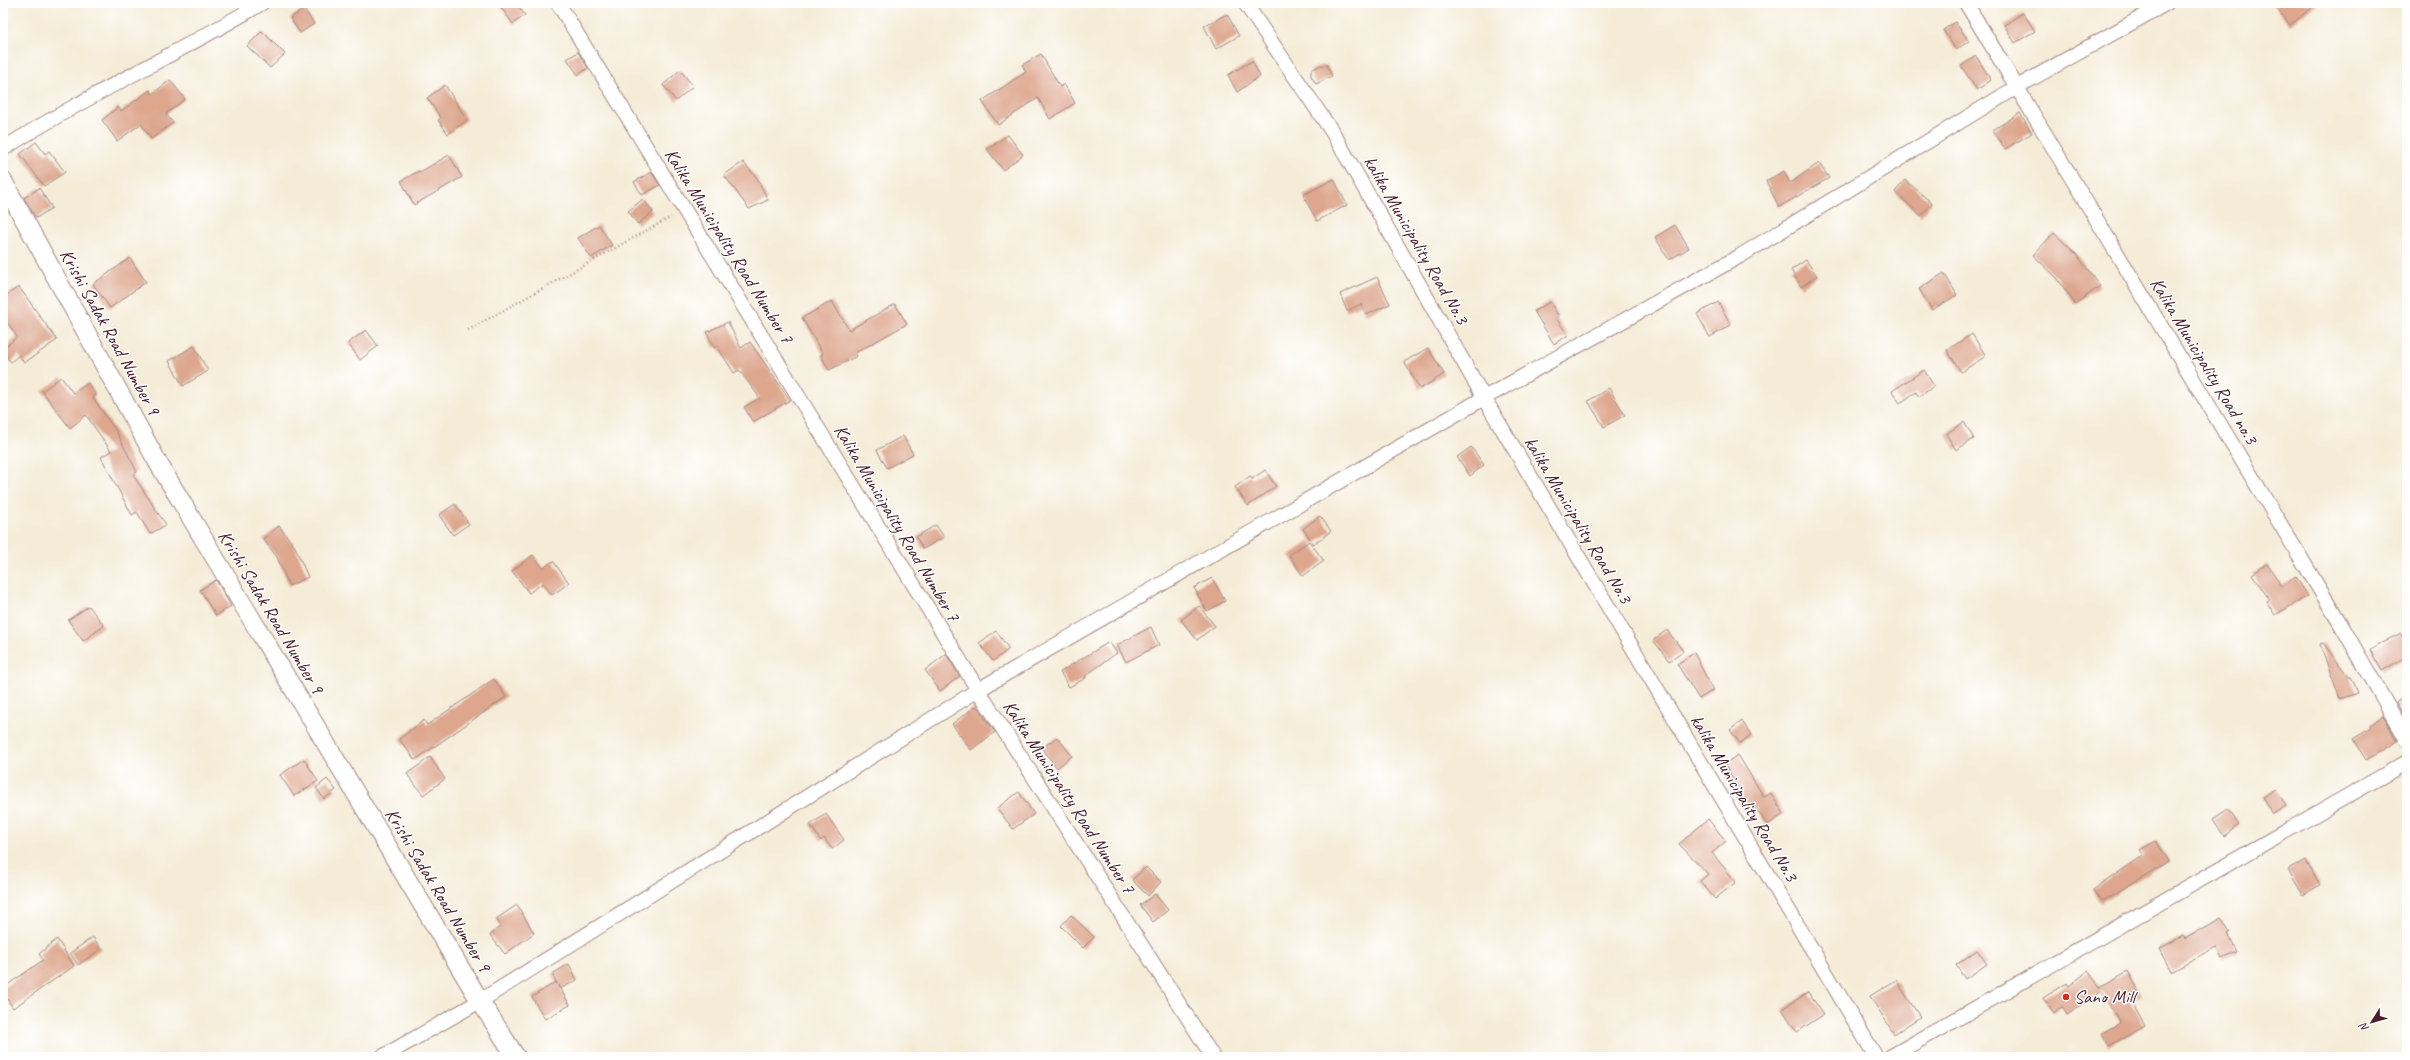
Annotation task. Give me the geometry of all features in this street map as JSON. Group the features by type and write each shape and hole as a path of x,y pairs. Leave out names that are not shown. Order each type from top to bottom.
{"street":[{"path":"3,148 91,97 208,35 262,3"},
{"name":"Kalika Municipality Road Number 7","path":"558,3 978,690 1213,1057"},
{"name":"kalika Municipality Road No.3","path":"1245,3 1333,133 1484,398 1876,1057"},
{"name":"Kalika Municipality Road no.3","path":"1966,3 2343,628 2407,740"},
{"path":"382,1057 480,1001 978,690 1484,398 1740,256 2017,87 2167,3"},
{"name":"Krishi Sadak Road Number 9","path":"3,181 165,475 480,1001 516,1057"},
{"path":"1890,1057 2407,762"}],"path":[{"path":"468,330 684,210"}],"building":[{"path":"498,3 516,3 525,15 513,24"},
{"path":"2272,3 2318,3 2290,25"},
{"path":"304,9 314,24 300,33 290,18"},
{"path":"2023,13 2035,31 2015,43 2004,25"},
{"path":"1227,14 1239,36 1216,49 1204,26"},
{"path":"1955,22 1969,41 1956,50 1943,30"},
{"path":"262,31 285,54 270,68 247,46"},
{"path":"578,52 588,68 578,75 567,59"},
{"path":"1041,54 1060,87 1064,84 1075,103 1050,119 1038,98 998,125 982,101 1026,72 1022,65"},
{"path":"1976,56 1991,80 1977,90 1961,66"},
{"path":"1252,61 1260,76 1237,92 1228,75"},
{"path":"1321,65 1327,65 1332,76 1316,84 1311,76 1311,70"},
{"path":"680,70 693,86 676,101 663,85"},
{"path":"170,80 185,99 166,114 173,123 151,139 141,124 117,141 102,120 118,107 121,111 150,90 152,94"},
{"path":"445,85 467,120 448,134 438,120 441,118 427,98"},
{"path":"2020,113 2032,133 2005,149 1993,130"},
{"path":"1008,135 1023,155 1003,170 987,149"},
{"path":"36,142 45,154 49,151 65,172 44,186 20,154"},
{"path":"449,155 462,177 414,205 401,181"},
{"path":"743,162 757,178 768,200 749,209 724,175"},
{"path":"1819,163 1829,178 1779,207 1766,181 1784,171 1790,183"},
{"path":"651,172 660,185 642,195 634,182"},
{"path":"1334,179 1347,205 1317,221 1303,195"},
{"path":"1905,180 1932,203 1921,216 1895,192"},
{"path":"39,188 52,208 36,218 24,198"},
{"path":"643,199 653,212 638,224 628,211"},
{"path":"599,225 612,245 591,258 578,238"},
{"path":"1675,225 1689,248 1669,260 1655,237"},
{"path":"2054,233 2077,255 2100,286 2075,304 2057,278 2033,255"},
{"path":"130,258 146,282 110,308 93,284"},
{"path":"1806,260 1817,276 1801,287 1791,270"},
{"path":"1944,273 1957,295 1932,310 1919,289"},
{"path":"1377,277 1390,304 1366,315 1361,304 1347,311 1340,294"},
{"path":"19,287 57,340 24,363 19,355 11,362 3,353 3,349 17,337 3,316 3,297"},
{"path":"832,301 849,330 895,304 907,324 855,353 857,356 829,370 821,355 823,354 802,318"},
{"path":"1550,302 1559,317 1556,318 1568,335 1554,344 1534,311"},
{"path":"1718,302 1731,325 1710,337 1697,314"},
{"path":"728,322 741,348 750,342 790,400 753,422 744,407 760,398 739,370 734,373 717,346 714,348 707,332"},
{"path":"366,330 378,346 360,360 348,343"},
{"path":"1972,334 1986,356 1961,372 1947,350"},
{"path":"194,346 208,371 183,386 169,361"},
{"path":"1428,348 1444,374 1420,389 1404,362"},
{"path":"1924,370 1934,386 1919,397 1916,392 1900,403 1892,391"},
{"path":"61,377 73,393 88,383 96,395 93,398 116,431 137,472 133,475 166,525 150,534 137,512 132,515 101,457 111,451 86,415 70,428 42,391"},
{"path":"1609,388 1625,415 1604,427 1588,401"},
{"path":"1964,422 1974,439 1956,450 1946,434"},
{"path":"903,436 913,454 887,468 877,450"},
{"path":"1471,447 1484,465 1470,476 1457,457"},
{"path":"1265,470 1276,486 1248,506 1235,487 1250,476 1252,479"},
{"path":"455,504 469,524 453,535 439,515"},
{"path":"1320,516 1331,531 1314,544 1303,529"},
{"path":"936,525 944,537 923,549 916,537"},
{"path":"279,526 295,547 308,577 289,586 277,557 263,539"},
{"path":"1309,541 1324,561 1303,576 1289,555"},
{"path":"533,555 543,568 553,561 569,583 552,595 543,583 529,593 512,571"},
{"path":"2267,564 2282,586 2296,577 2308,596 2275,615 2266,601 2269,599 2252,574"},
{"path":"1212,578 1225,601 1207,611 1194,588"},
{"path":"216,580 231,606 216,616 200,590"},
{"path":"89,606 104,626 83,641 68,620"},
{"path":"1199,606 1215,626 1197,640 1181,620"},
{"path":"1151,627 1159,645 1126,662 1117,645"},
{"path":"1667,630 1683,651 1669,661 1653,640"},
{"path":"996,631 1009,649 993,661 979,643"},
{"path":"2401,633 2407,642 2407,656 2382,671 2370,650"},
{"path":"1109,642 1117,653 1085,676 1086,678 1069,687 1060,672"},
{"path":"2323,643 2348,676 2350,676 2357,693 2340,699 2320,644"},
{"path":"1694,653 1713,690 1699,699 1677,664"},
{"path":"946,654 960,676 940,691 925,670"},
{"path":"494,679 506,697 415,760 399,739 424,720 427,725"},
{"path":"2407,693 2407,714 2404,717 2396,703"},
{"path":"976,706 995,732 971,750 952,724"},
{"path":"2383,715 2397,741 2366,760 2353,739 2371,728 2370,726"},
{"path":"1742,721 1751,735 1740,743 1730,730"},
{"path":"1057,737 1072,756 1057,768 1042,748"},
{"path":"1738,755 1764,797 1771,793 1784,814 1767,825 1755,807 1745,812 1737,798 1743,795 1724,764"},
{"path":"430,757 445,779 423,795 407,774"},
{"path":"304,759 318,781 294,796 280,775"},
{"path":"327,779 336,790 324,799 316,788"},
{"path":"2276,789 2286,806 2273,814 2262,797"},
{"path":"1019,792 1034,814 1013,829 997,808"},
{"path":"2228,809 2239,825 2224,836 2213,819"},
{"path":"826,814 844,840 832,849 824,838 821,841 810,825"},
{"path":"1708,819 1726,841 1712,853 1736,882 1715,899 1700,881 1708,874 1679,844"},
{"path":"2156,841 2169,861 2101,902 2093,890 2144,855 2140,850"},
{"path":"2306,860 2320,885 2303,895 2288,870"},
{"path":"1146,867 1161,882 1148,896 1132,880"},
{"path":"1155,894 1168,910 1153,922 1140,905"},
{"path":"517,905 534,933 505,954 490,935 501,926 496,919"},
{"path":"1071,915 1094,937 1083,948 1061,926"},
{"path":"2221,918 2230,933 2228,934 2237,952 2222,959 2216,947 2171,971 2159,949 2183,936 2185,939"},
{"path":"93,937 101,949 78,965 70,953"},
{"path":"57,939 74,966 13,1008 3,993 3,988 43,960 39,954"},
{"path":"1977,950 1987,964 1965,979 1956,965"},
{"path":"569,964 577,980 560,989 552,974"},
{"path":"2088,971 2100,987 2128,971 2141,995 2131,1001 2145,1026 2109,1046 2102,1033 2120,1023 2102,991 2067,1014 2062,1006 2054,1013 2043,998 2067,983 2069,986"},
{"path":"1896,980 1920,1017 1894,1034 1870,996"},
{"path":"556,982 570,1005 545,1019 532,997"},
{"path":"1809,992 1823,1015 1797,1032 1782,1009"}],"place":[{"name":"Sano Mill","path":"2066,997"}]}
